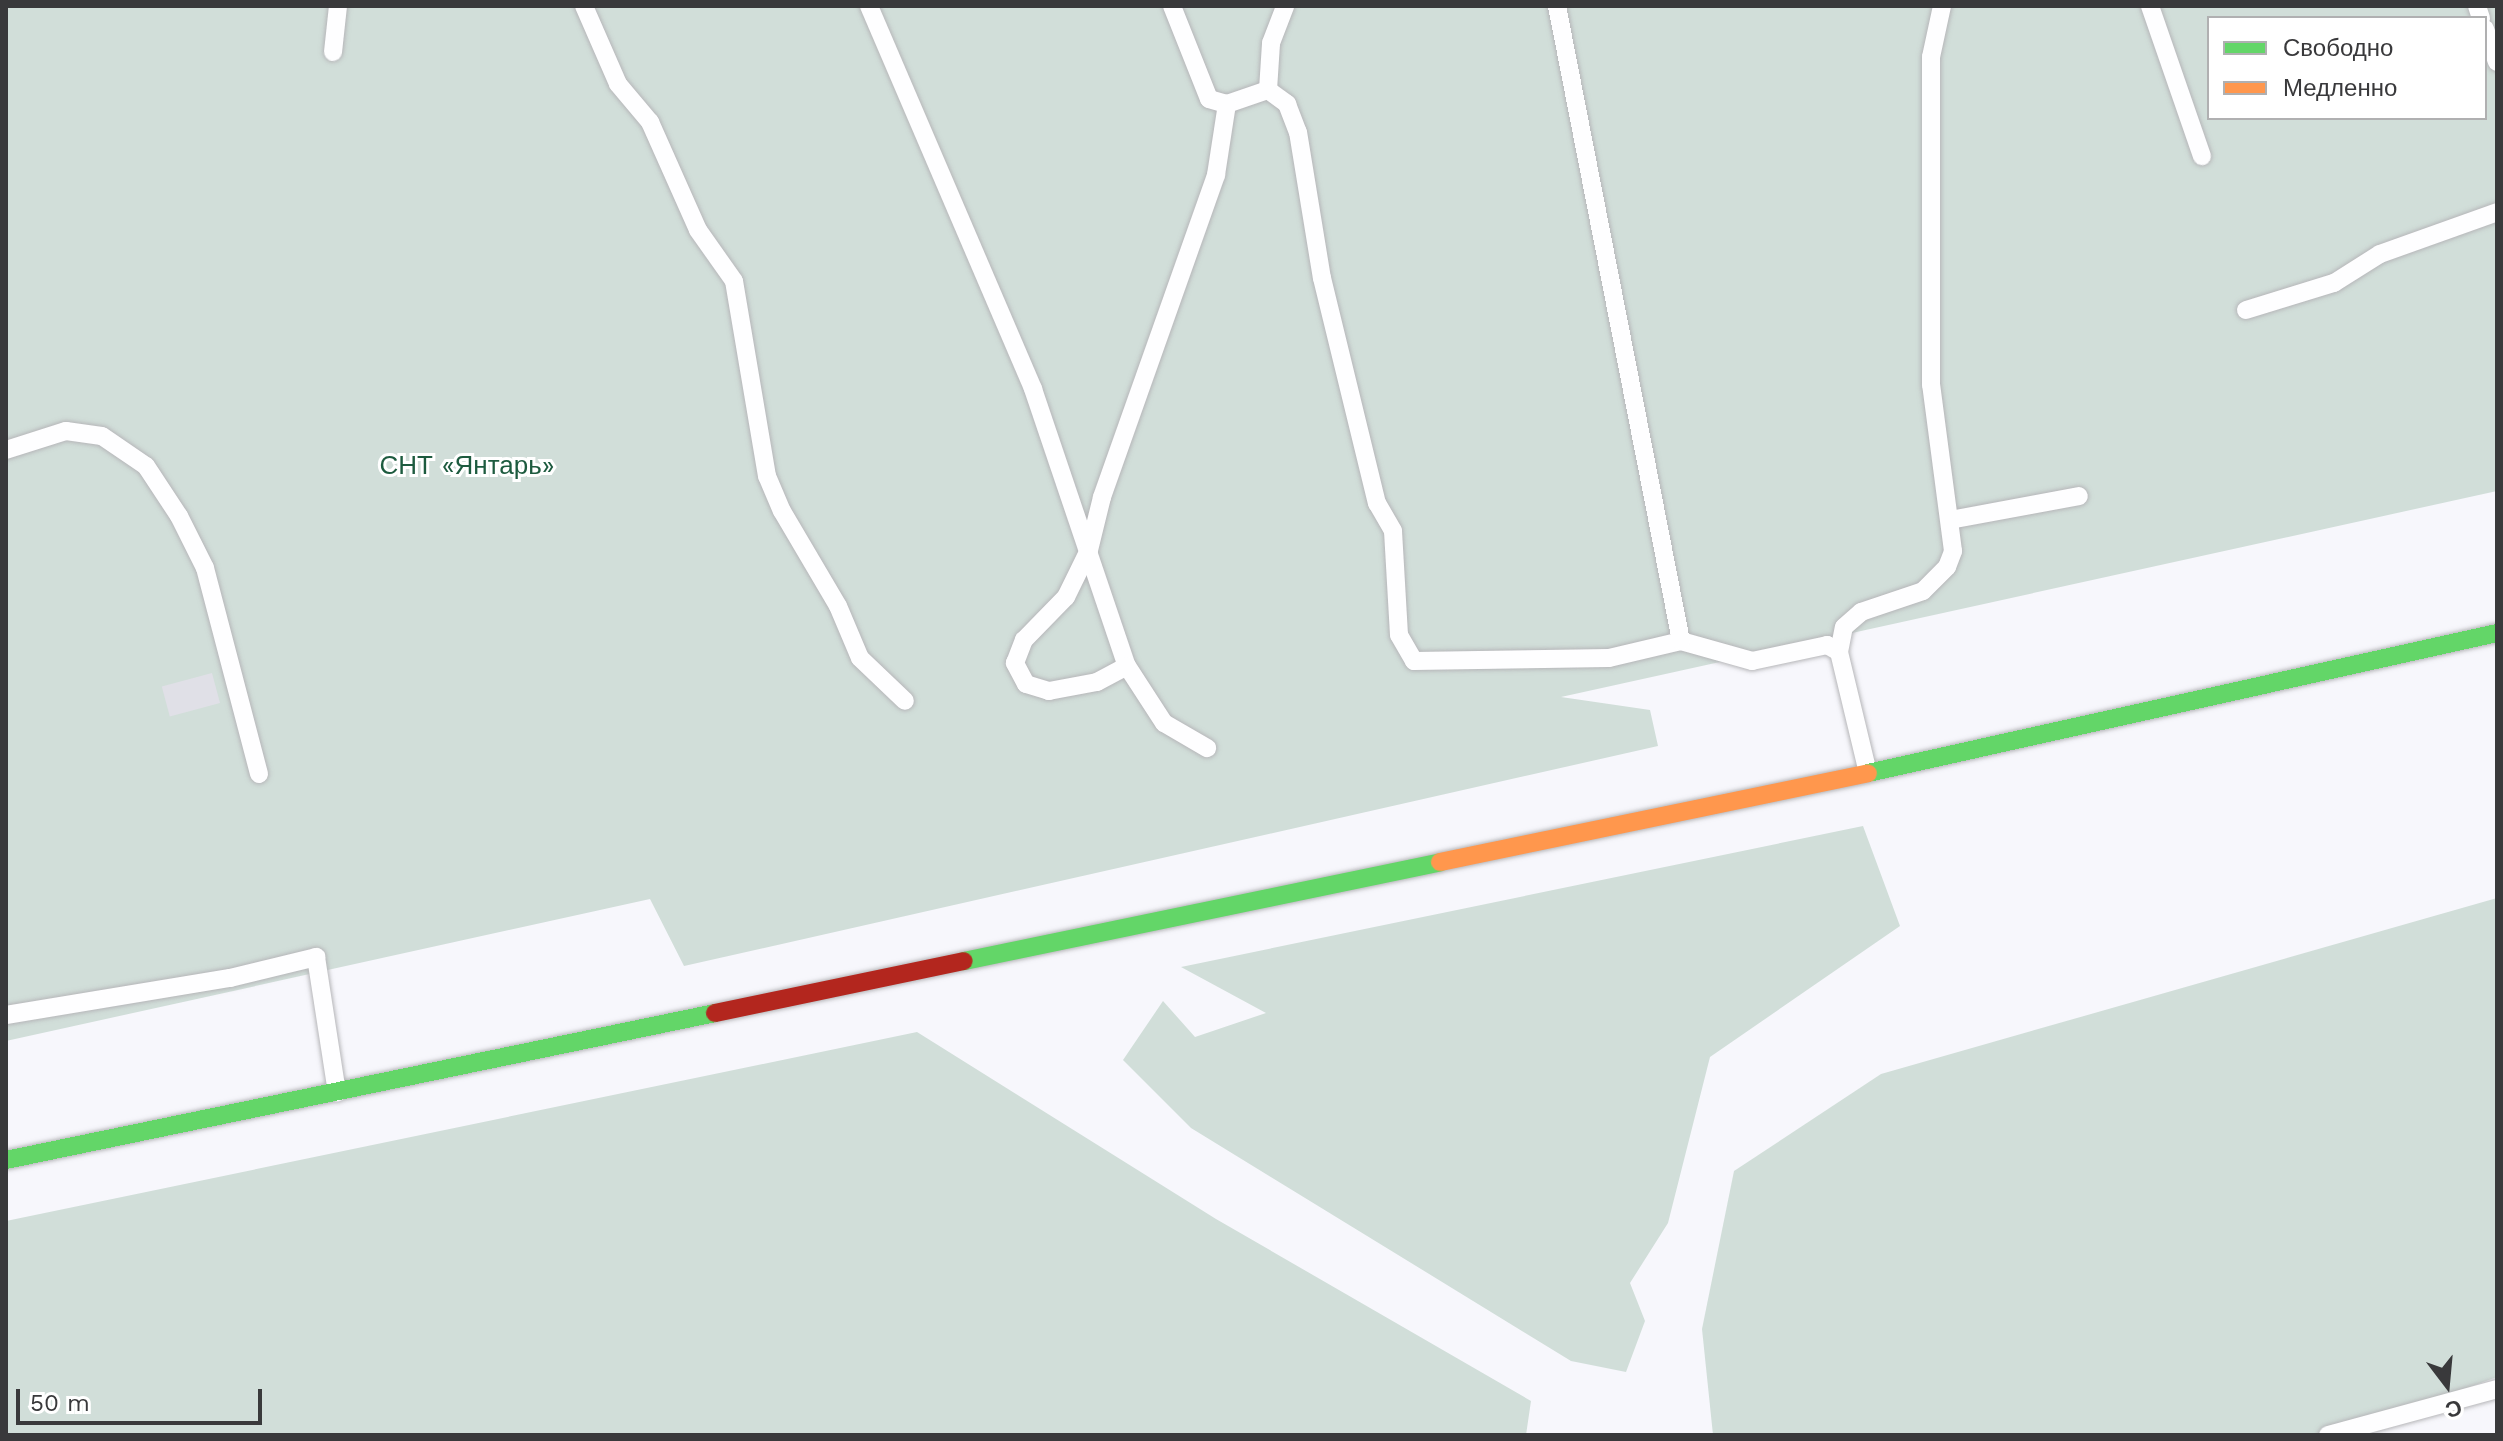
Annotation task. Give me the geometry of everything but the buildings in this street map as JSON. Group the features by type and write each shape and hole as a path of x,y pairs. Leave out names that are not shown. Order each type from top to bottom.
{"main road":[{"path":"6,1160 1868,773 2497,633"}],"lane":[{"path":"333,52 338,6"},
{"path":"584,6 618,84 650,122 698,230 734,281 767,476 782,511 838,606 860,658 905,701"},
{"path":"869,6 1033,389 1089,550 1104,611 1127,666 1164,723 1207,748"},
{"path":"1172,6 1209,99 1227,104 1268,90"},
{"path":"1268,90 1271,43 1285,6"},
{"path":"1557,6 1681,641"},
{"path":"1868,773 1839,652 1844,627 1861,612 1923,591 1947,567 1953,551 1931,385 1931,57 1942,6"},
{"path":"2150,6 2202,156"},
{"path":"2487,34 2497,62"},
{"path":"1268,90 1287,104 1298,132 1322,278 1377,503 1393,531 1399,635 1414,661 1609,658 1681,641 1752,661 1827,645 1839,652"},
{"path":"1127,666 1097,682 1049,691 1026,684 1015,663 1024,640 1066,597 1089,550 1102,497 1216,175 1227,104"},
{"path":"2246,310 2334,283 2380,254 2497,212"},
{"path":"6,450 66,431 102,436 146,466 179,516 205,568 259,774"},
{"path":"1950,520 2079,496"},
{"path":"6,1015 230,978 316,957 337,1092"},
{"path":"2328,1435 2497,1389"}],"green space":[{"name":"СНТ «Янтарь»","path":"6,6 2497,6 2497,491 1561,697 1650,710 1658,746 684,966 650,899 6,1041"},
{"path":"1863,826 1900,926 1710,1057 1668,1223 1630,1283 1645,1321 1626,1372 1571,1361 1191,1128 1123,1060 1163,1001 1195,1037 1266,1013 1181,967"},
{"path":"2497,898 2497,1377 2338,1435 1713,1435 1702,1329 1734,1171 1881,1074"},
{"path":"917,1032 1216,1219 1531,1401 1526,1435 6,1435 6,1221"}],"traffic: fast":[{"path":"1868,773 2497,633"},
{"path":"964,961 1440,862"},
{"path":"6,1160 715,1013"}],"traffic: slow":[{"path":"1440,862 1868,773"}],"traffic: jam":[{"path":"715,1013 964,961"}]}
